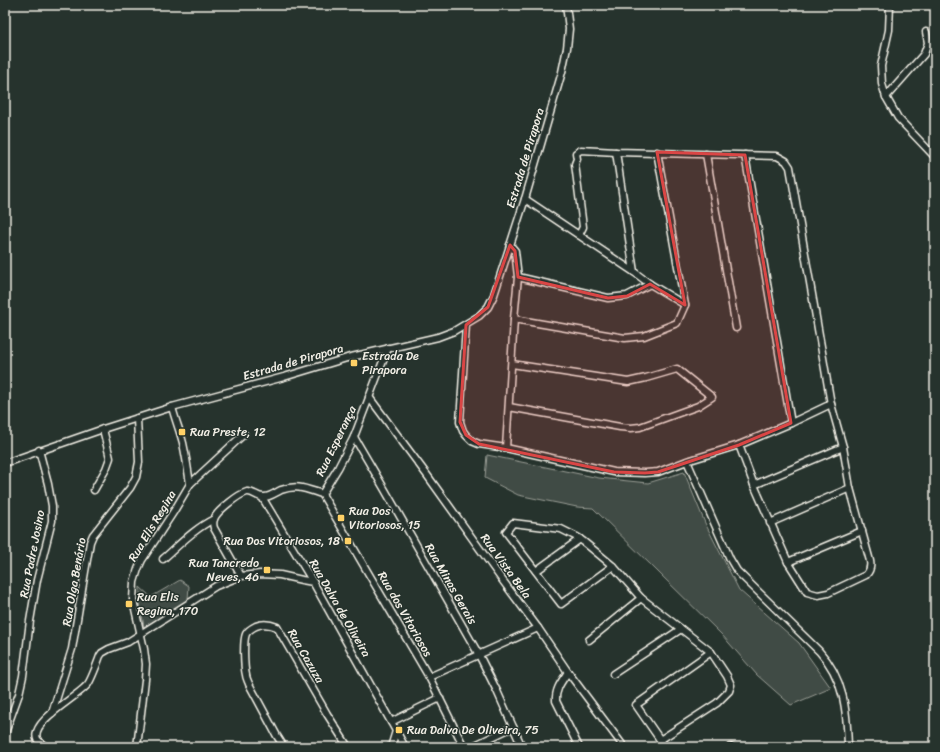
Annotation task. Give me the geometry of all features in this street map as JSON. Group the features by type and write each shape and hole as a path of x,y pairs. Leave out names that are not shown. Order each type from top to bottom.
{"street":[{"name":"Estrada de Pirapora","path":"5,463 39,450 172,407 284,377 347,358 438,336 454,331 479,316 488,307 494,295 562,72 569,29 566,5"},
{"path":"890,5 889,30 881,66 882,84 886,97 898,118 934,154"},
{"path":"886,97 924,54 928,42 926,32"},
{"path":"579,235 583,227 576,167 576,153 581,150 777,156 786,161 790,166 831,404 843,447 850,488 871,564 866,575 828,593 818,595 807,592 788,562 754,485 739,445"},
{"path":"616,152 634,272"},
{"path":"514,319 625,338 644,336 677,323 685,305 657,152"},
{"path":"706,154 736,328"},
{"path":"745,155 791,423"},
{"path":"524,199 650,284 685,305"},
{"path":"506,448 518,277 515,252 510,245"},
{"path":"518,277 608,298 627,296 650,284"},
{"path":"466,325 461,427 466,435 475,442 614,472 658,472 687,461 739,445 831,404"},
{"path":"369,397 388,348"},
{"path":"509,407 631,428 640,427 698,406 712,397 677,369 628,382 512,364"},
{"name":"Rua Esperança","path":"322,494 338,468 354,437 369,397"},
{"name":"Rua Vista Bela","path":"369,397 624,747"},
{"name":"Rua Elis Regina","path":"172,407 183,442 190,484"},
{"name":"Rua Olga Benário","path":"52,714 72,649 90,542 93,535 130,488 136,477 139,462 137,418"},
{"path":"94,490 106,469 110,458 103,429"},
{"name":"Rua Elis Regina","path":"138,747 146,680 146,664 133,600 134,582 138,569 142,560 190,484 244,434"},
{"name":"Rua Minas Gerais","path":"354,437 479,655 522,747"},
{"path":"754,485 843,447"},
{"name":"Rua Padre Josino","path":"5,733 19,694 23,676 30,621 52,521 52,506 48,484 39,450"},
{"path":"687,461 730,559 737,571 825,657 834,671 840,686 847,724 848,747"},
{"path":"163,559 204,524 214,519 221,510 242,494 247,492 253,493 262,498 294,486 303,487 322,494"},
{"path":"770,523 850,488"},
{"name":"Rua dos Vitoriosos","path":"322,494 429,677 464,747"},
{"name":"Rua Dalva de Oliveira","path":"262,498 313,582 405,747"},
{"path":"214,519 214,528 241,576"},
{"path":"613,566 561,604 506,532 513,523 561,529 580,539 613,566 641,598 711,652 727,676 731,685 729,691 717,703 660,740"},
{"path":"788,562 862,531"},
{"path":"536,571 580,539"},
{"path":"46,747 39,742 37,738 36,734 38,728 42,722 73,698 88,684 102,653 128,642 216,586 241,576 260,574 280,575 313,582"},
{"path":"589,640 641,598"},
{"name":"Rua Cazuza","path":"284,747 252,690 246,675 244,647 245,638 247,632 259,625 272,625 277,628 348,747"},
{"path":"429,677 538,628"},
{"path":"613,674 681,629"},
{"path":"665,747 636,705 711,652"},
{"path":"568,672 555,694 556,701 579,747"},
{"path":"391,722 440,698"},
{"path":"471,747 513,727"},
{"path":"390,747 396,731"}],"highlighted area":[{"path":"657,152 745,155 791,423 739,445 658,472 645,473 614,472 479,444 466,435 460,422 466,325 488,307 510,245 515,251 518,277 608,298 627,296 650,284 685,305"}],"shaded area":[{"path":"487,455 599,478 648,483 684,472 705,523 739,590 799,643 831,688 791,705 757,675 722,635 593,508 577,507 518,495 485,478"},
{"path":"180,580 189,586 188,599 144,627 140,603 140,587 151,597"}],"place":[{"name":"Estrada De Pirapora","path":"354,363"},
{"name":"Rua Preste, 12","path":"182,432"},
{"name":"Rua Dos Vitoriosos, 15","path":"341,518"},
{"name":"Rua Dos Vitoriosos, 18","path":"348,541"},
{"name":"Rua Tancredo Neves, 46","path":"267,570"},
{"name":"Rua Elis Regina, 170","path":"129,604"},
{"name":"Rua Dalva De Oliveira, 75","path":"399,730"}]}
